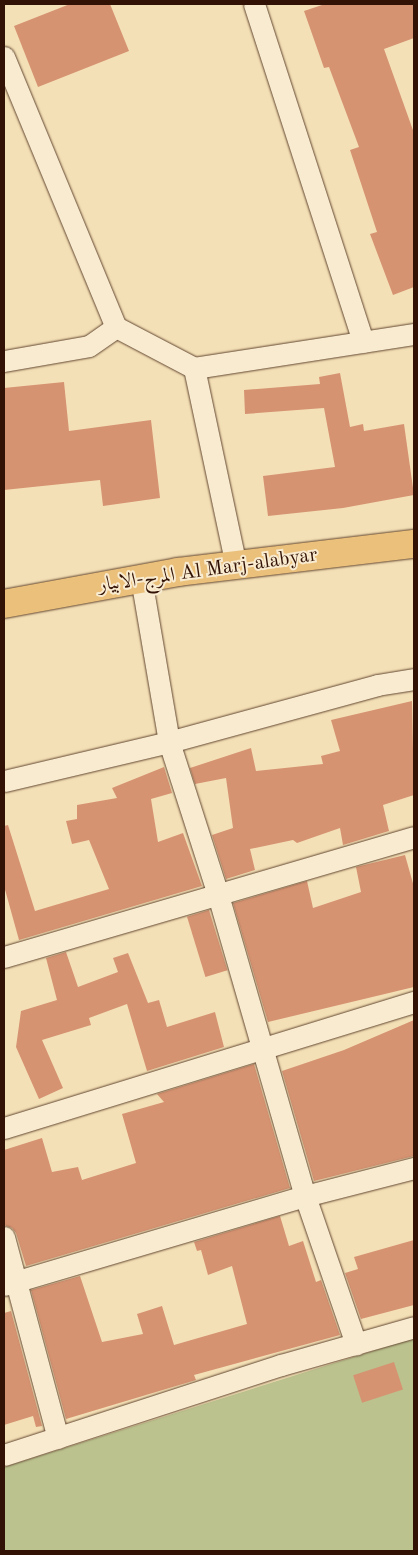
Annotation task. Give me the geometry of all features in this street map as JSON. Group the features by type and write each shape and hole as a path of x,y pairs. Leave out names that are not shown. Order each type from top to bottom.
{"main road":[{"name":"المرج-الابيار Al Marj-alabyar","path":"4,604 141,578 236,564 414,544"}],"street":[{"path":"254,4 363,342"},
{"path":"4,57 116,327 194,368 414,334"},
{"path":"4,361 89,346 116,327"},
{"path":"194,368 236,564"},
{"path":"141,578 169,742 218,895 305,1196 356,1344"},
{"path":"4,782 169,742 377,685 414,679"},
{"path":"4,957 414,837"},
{"path":"4,1128 263,1046 414,1002"},
{"path":"10,1283 305,1196 414,1168"},
{"path":"4,1237 10,1283 58,1438"},
{"path":"4,1455 414,1327"}],"green space":[{"path":"414,1338 414,1551 4,1551 4,1467"}],"building":[{"path":"70,4 110,4 129,51 38,87 14,26"},
{"path":"325,4 414,4 414,38 384,49 414,133 414,287 393,295 370,234 377,232 350,150 359,147 329,67 324,68 304,11"},
{"path":"340,373 350,427 363,424 364,431 404,424 414,495 343,508 268,516 263,476 335,467 324,408 245,414 244,390 320,384 319,377"},
{"path":"64,382 69,431 151,420 160,498 103,506 100,480 4,490 4,388"},
{"path":"412,701 414,795 383,805 389,831 343,845 340,828 297,843 293,840 250,849 255,870 226,879 212,835 233,828 226,778 195,784 190,768 251,748 256,771 323,764 321,756 340,751 331,720"},
{"path":"164,767 172,793 151,799 158,842 183,833 202,886 19,940 4,886 4,826 8,825 35,911 109,889 89,840 72,844 66,821 77,819 77,805 117,798 112,788"},
{"path":"405,855 414,887 414,987 268,1022 233,903 307,881 313,908 361,892 356,867"},
{"path":"209,910 227,970 205,977 187,917"},
{"path":"66,952 78,987 118,972 113,958 128,953 148,1003 159,1000 167,1027 215,1012 224,1047 147,1071 127,1004 89,1018 91,1025 42,1040 63,1088 39,1099 16,1047 21,1011 57,1000 46,958"},
{"path":"414,1020 414,1156 314,1181 282,1071 344,1050"},
{"path":"254,1064 290,1188 26,1266 16,1233 12,1228 4,1225 4,1150 42,1138 52,1172 78,1167 82,1180 136,1163 122,1114 164,1102 157,1094"},
{"path":"280,1216 289,1246 303,1241 316,1282 321,1280 340,1335 194,1375 196,1380 66,1419 31,1290 80,1276 102,1342 143,1334 137,1314 162,1306 174,1345 247,1324 232,1266 208,1275 201,1250 197,1251 194,1242"},
{"path":"414,1240 414,1305 361,1319 345,1273 358,1269 354,1257"},
{"path":"11,1311 42,1426 36,1427 33,1416 4,1425 4,1313"},
{"path":"394,1362 403,1390 362,1403 353,1375"}]}
